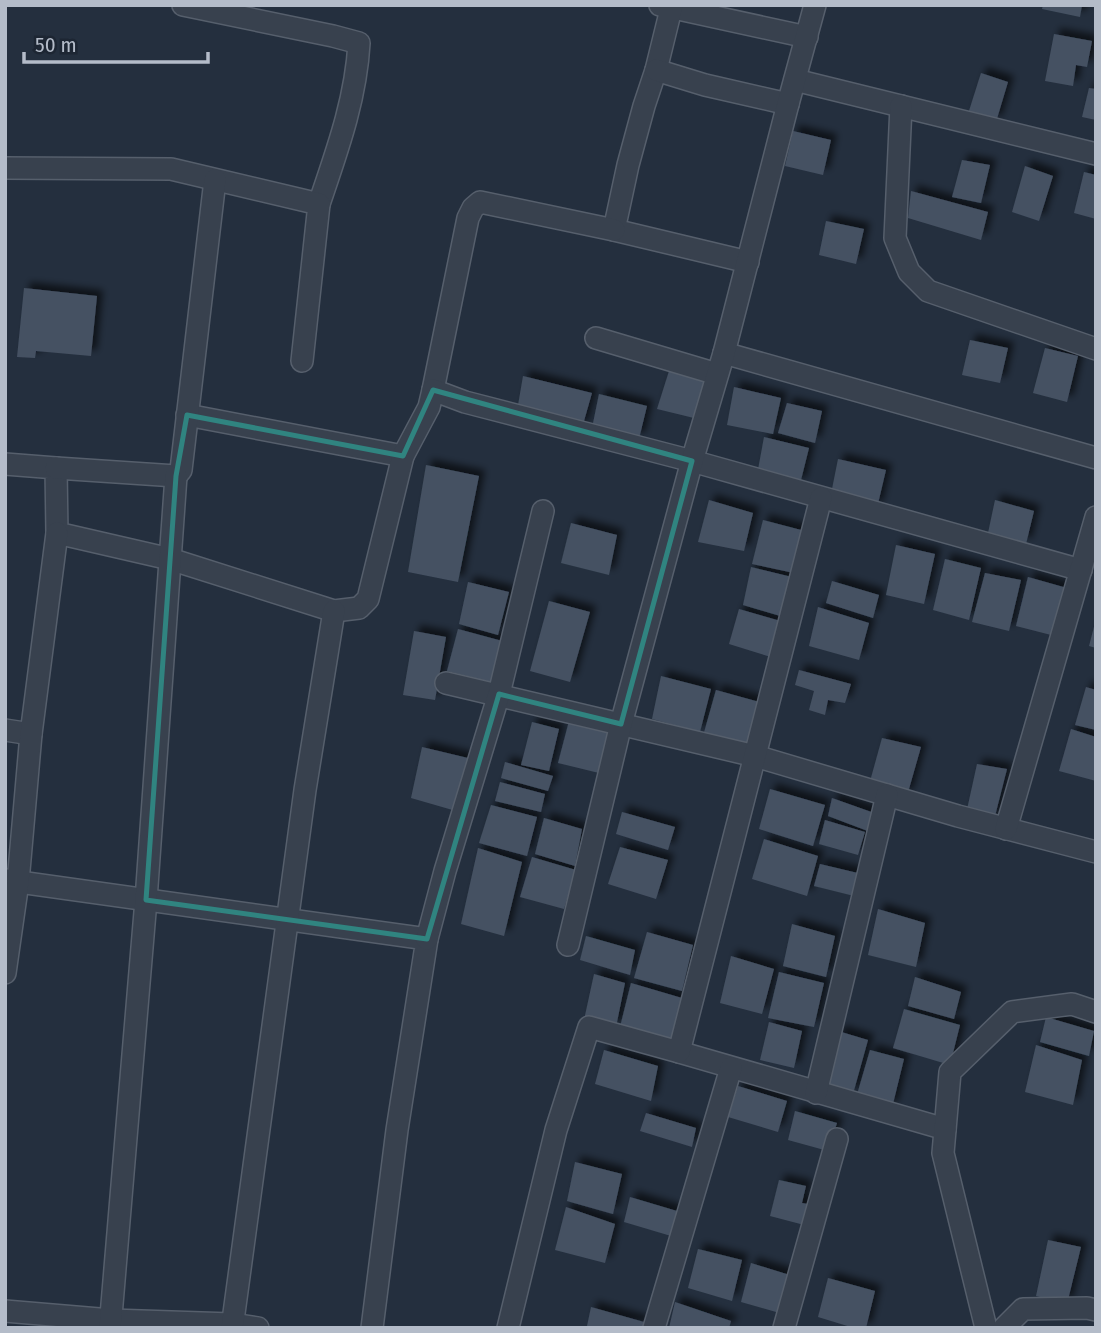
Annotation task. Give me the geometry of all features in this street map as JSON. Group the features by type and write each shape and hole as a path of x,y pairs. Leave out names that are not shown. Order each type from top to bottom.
{"street":[{"path":"183,5 359,43 358,68 343,131 319,204 302,362"},
{"path":"568,945 621,724 724,353 815,5"},
{"path":"614,230 628,165 656,70 668,6 807,37"},
{"path":"656,70 705,85 788,104"},
{"path":"794,80 1096,154"},
{"path":"901,106 895,238 909,272 928,291 1096,349"},
{"path":"5,168 171,169 319,204"},
{"path":"111,1324 146,900 176,476 181,470 215,180"},
{"path":"57,533 170,559 334,611 359,608 368,599 403,456 429,407 468,218 473,208 480,202 747,262"},
{"path":"596,338 718,374"},
{"path":"724,353 1096,458"},
{"path":"433,390 465,402 692,461 1081,570"},
{"path":"187,415 403,456"},
{"path":"5,464 176,476"},
{"path":"5,973 12,881 57,533 56,468"},
{"path":"679,1052 821,498"},
{"path":"372,1328 397,1130 427,939 444,872 499,694 543,511"},
{"path":"1006,829 1096,517"},
{"path":"232,1326 305,790 334,611"},
{"path":"446,683 755,756 1006,829 1096,852"},
{"path":"5,730 31,734"},
{"path":"816,1093 887,795"},
{"path":"12,881 427,939"},
{"path":"986,1328 943,1153 950,1072 1012,1012 1072,1004 1096,1012"},
{"path":"508,1328 555,1130 589,1027 945,1129"},
{"path":"654,1328 731,1068"},
{"path":"784,1328 838,1139"},
{"path":"1004,1328 1023,1309 1096,1310"},
{"path":"5,1311 111,1324 258,1328"}],"highlighted area":[{"path":"433,390 692,461 621,724 499,694 427,939 146,900 176,476 187,415 403,456"}],"building":[{"path":"1043,5 1082,5 1080,17 1042,9"},
{"path":"1054,34 1092,41 1087,67 1076,65 1073,86 1045,81"},
{"path":"981,73 1008,82 996,122 968,114"},
{"path":"1089,88 1096,89 1096,120 1082,117"},
{"path":"793,131 831,140 823,175 785,166"},
{"path":"962,160 990,165 981,203 952,197"},
{"path":"1025,166 1053,176 1039,221 1012,212"},
{"path":"1084,172 1096,175 1096,219 1074,213"},
{"path":"911,191 988,212 981,240 908,218"},
{"path":"826,221 864,229 856,264 819,255"},
{"path":"24,288 97,296 91,356 36,351 35,358 17,357"},
{"path":"970,340 1008,348 1000,383 962,375"},
{"path":"1045,348 1078,356 1067,402 1033,393"},
{"path":"669,371 709,383 698,419 657,409"},
{"path":"523,376 592,393 582,428 517,411"},
{"path":"734,387 781,398 773,434 727,425"},
{"path":"599,394 647,406 639,439 592,428"},
{"path":"787,403 822,411 815,443 778,433"},
{"path":"764,437 809,448 800,484 757,475"},
{"path":"838,459 886,470 877,508 831,494"},
{"path":"426,465 479,476 458,582 408,572"},
{"path":"709,500 753,513 744,551 698,542"},
{"path":"995,500 1034,511 1026,544 988,533"},
{"path":"763,520 805,531 794,573 752,564"},
{"path":"571,523 617,535 609,575 561,563"},
{"path":"896,545 935,554 924,604 886,595"},
{"path":"945,559 981,568 969,620 933,610"},
{"path":"751,567 796,578 787,618 743,605"},
{"path":"985,573 1021,580 1009,631 972,622"},
{"path":"1028,577 1067,588 1055,636 1016,626"},
{"path":"832,581 879,595 873,618 826,603"},
{"path":"468,582 509,592 498,635 459,624"},
{"path":"549,601 590,612 570,682 530,671"},
{"path":"818,607 869,623 859,660 809,646"},
{"path":"739,609 784,622 774,658 729,644"},
{"path":"1096,624 1096,648 1089,646"},
{"path":"458,629 506,642 495,683 447,671"},
{"path":"414,631 446,637 435,700 403,695"},
{"path":"799,670 851,684 845,703 828,700 825,715 809,710 814,691 795,685"},
{"path":"661,676 711,689 700,732 652,719"},
{"path":"1086,687 1096,690 1096,730 1075,725"},
{"path":"716,690 763,703 752,749 703,736"},
{"path":"569,721 611,732 599,773 558,763"},
{"path":"532,722 559,729 549,771 521,765"},
{"path":"1071,729 1096,737 1096,781 1059,771"},
{"path":"882,738 921,747 907,796 869,785"},
{"path":"422,747 468,758 456,811 411,798"},
{"path":"505,762 553,776 548,791 501,778"},
{"path":"977,764 1007,769 994,820 966,814"},
{"path":"500,782 545,794 541,812 495,801"},
{"path":"770,789 825,805 813,846 759,829"},
{"path":"832,798 877,814 873,833 828,816"},
{"path":"491,805 537,817 527,856 479,843"},
{"path":"622,812 675,827 668,850 616,834"},
{"path":"544,818 582,829 575,866 535,854"},
{"path":"825,820 865,832 858,855 819,844"},
{"path":"764,839 818,856 807,896 752,879"},
{"path":"620,847 668,860 656,899 608,884"},
{"path":"478,848 522,862 504,936 461,924"},
{"path":"532,857 576,870 564,909 520,897"},
{"path":"820,864 862,874 854,896 814,886"},
{"path":"878,909 925,923 916,967 868,955"},
{"path":"792,924 835,936 826,977 783,966"},
{"path":"647,932 693,945 682,991 634,978"},
{"path":"586,936 635,950 630,975 580,960"},
{"path":"731,956 774,969 762,1014 720,1003"},
{"path":"779,972 824,983 814,1027 768,1018"},
{"path":"594,974 625,983 616,1027 584,1020"},
{"path":"915,977 961,992 954,1019 908,1006"},
{"path":"631,983 682,998 672,1041 620,1027"},
{"path":"904,1009 960,1025 950,1065 893,1048"},
{"path":"1046,1017 1094,1031 1089,1056 1040,1042"},
{"path":"769,1022 802,1031 794,1068 760,1060"},
{"path":"838,1031 868,1040 853,1094 824,1084"},
{"path":"1036,1045 1082,1060 1073,1105 1025,1092"},
{"path":"604,1050 658,1066 651,1101 595,1084"},
{"path":"870,1050 904,1059 892,1108 856,1098"},
{"path":"738,1086 787,1101 778,1132 728,1117"},
{"path":"795,1111 837,1123 828,1151 788,1140"},
{"path":"646,1113 696,1128 692,1147 640,1131"},
{"path":"575,1162 622,1174 613,1214 567,1201"},
{"path":"779,1180 806,1186 802,1203 814,1205 808,1226 770,1216"},
{"path":"630,1197 677,1211 671,1236 624,1222"},
{"path":"566,1207 615,1224 605,1263 555,1250"},
{"path":"1048,1240 1081,1247 1067,1304 1036,1296"},
{"path":"698,1249 742,1260 732,1301 688,1288"},
{"path":"751,1263 793,1276 783,1314 741,1302"},
{"path":"828,1278 875,1291 866,1328 854,1328 818,1317"},
{"path":"675,1302 731,1321 729,1328 669,1328"},
{"path":"591,1307 644,1322 643,1328 587,1326"}]}
